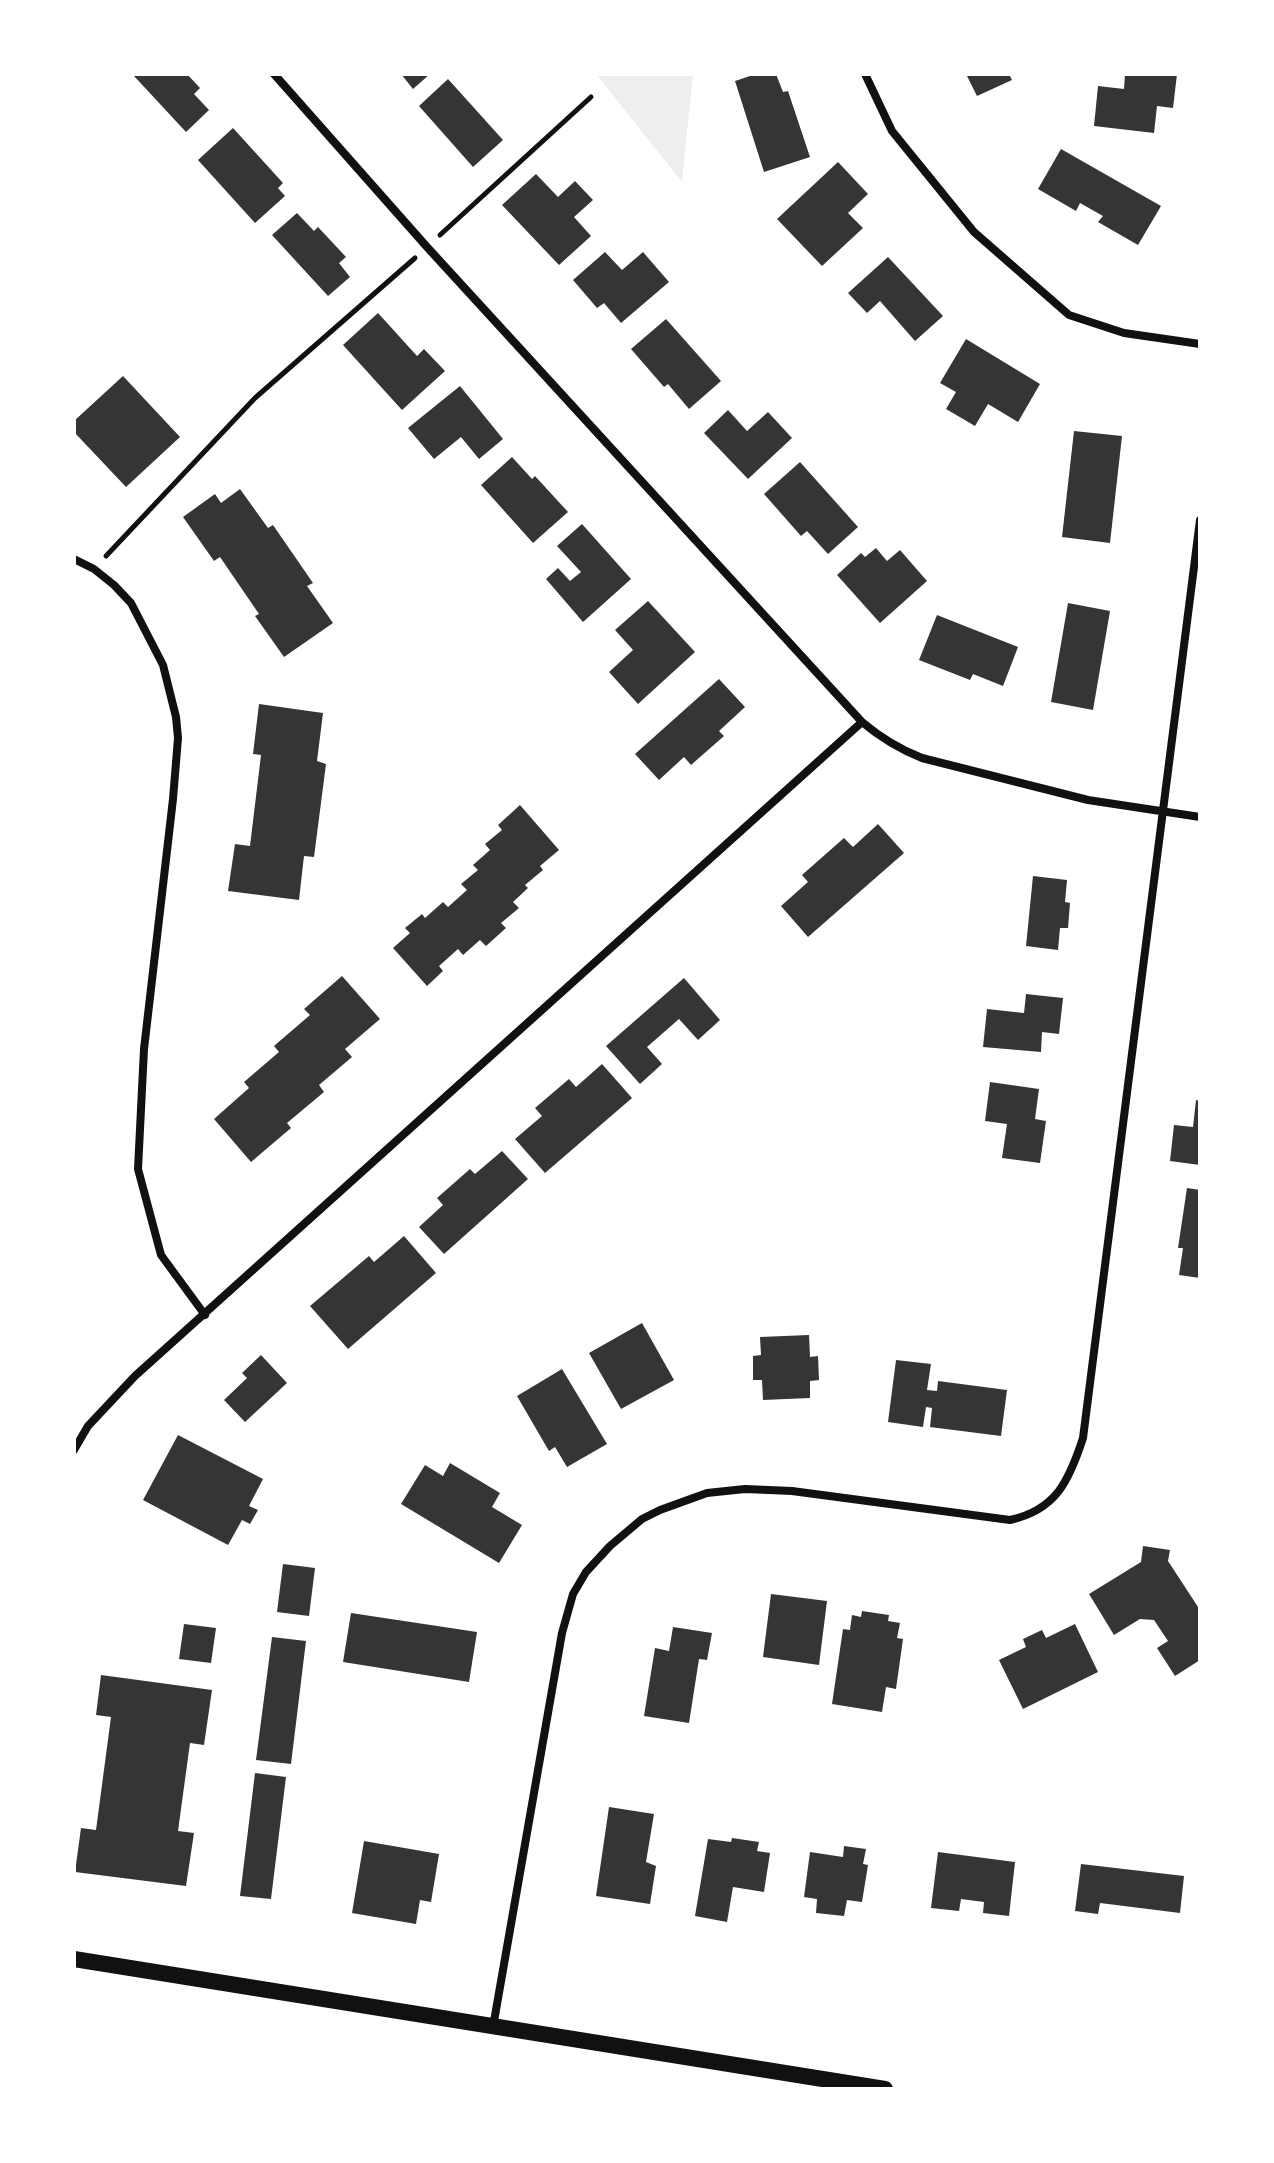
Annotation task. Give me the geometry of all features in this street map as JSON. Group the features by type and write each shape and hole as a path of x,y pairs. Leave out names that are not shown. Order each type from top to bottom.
{"main road":[{"path":"74,1959 885,2089"}],"street":[{"path":"274,74 427,247 862,722 899,749 922,758 1088,800 1200,817"},
{"path":"865,74 892,131 974,232 1069,315 1124,333 1200,344"},
{"path":"493,2028 562,1633 573,1594 586,1572 610,1546 635,1524 660,1510 707,1493 729,1490 792,1491 1010,1520 1032,1515 1048,1503 1065,1483 1083,1438 1200,520"},
{"path":"74,559 94,569 131,603 163,665 176,717 178,738 173,799 144,1049 138,1169 161,1255 205,1315"},
{"path":"74,1450 88,1426 135,1376 862,722"}],"path":[{"path":"94,569 255,398 591,97"}],"shaded area":[{"path":"596,74 693,74 682,182"}],"building":[{"path":"135,74 187,74 200,88 194,94 209,110 186,132"},
{"path":"401,74 430,74 413,89"},
{"path":"756,74 776,74 783,92 788,91 810,157 764,172 735,81"},
{"path":"966,74 1009,74 1012,80 977,96"},
{"path":"1125,74 1177,74 1173,108 1157,106 1154,133 1094,126 1098,86 1124,89"},
{"path":"448,79 503,140 473,167 419,106"},
{"path":"233,128 283,183 278,188 285,196 255,223 198,160"},
{"path":"1061,149 1161,206 1138,245 1098,222 1103,216 1080,203 1076,211 1038,189"},
{"path":"838,162 868,194 848,213 863,228 822,266 777,219"},
{"path":"536,174 558,197 575,181 593,200 574,217 591,236 559,265 502,205"},
{"path":"297,213 314,231 318,227 346,257 339,263 350,277 328,296 272,235"},
{"path":"605,252 622,270 643,252 669,282 621,323 604,303 597,308 573,280"},
{"path":"888,257 943,316 915,341 880,301 867,313 848,293"},
{"path":"378,313 417,356 424,349 445,371 402,410 343,345"},
{"path":"666,319 721,381 689,409 668,384 664,387 631,349"},
{"path":"966,339 1040,384 1018,422 988,404 975,426 946,409 956,392 940,383"},
{"path":"123,376 180,437 126,487 74,432 74,421"},
{"path":"460,386 503,439 479,459 461,437 434,459 408,428"},
{"path":"728,410 747,431 768,412 792,438 748,479 704,433"},
{"path":"1074,431 1122,436 1110,543 1062,537"},
{"path":"512,457 532,479 535,476 568,512 533,543 481,485"},
{"path":"800,462 858,527 828,554 807,531 801,536 764,494"},
{"path":"240,489 268,528 273,525 313,583 307,586 333,623 284,657 220,557 214,561 183,517 215,494 221,503"},
{"path":"582,524 631,579 583,622 546,579 558,568 570,581 581,572 557,546"},
{"path":"876,548 887,561 900,550 927,581 880,623 837,575 861,553 865,557"},
{"path":"648,601 695,652 638,704 609,672 633,650 615,630"},
{"path":"1068,603 1110,611 1093,710 1051,702"},
{"path":"937,615 1018,647 1003,686 973,674 970,680 919,660"},
{"path":"719,679 745,707 719,731 724,736 691,765 684,757 659,780 635,754"},
{"path":"259,704 323,713 317,761 326,764 314,857 304,856 299,900 228,891 235,844 250,846 261,755 253,754"},
{"path":"520,805 559,850 540,866 543,870 525,885 528,888 513,902 519,908 501,923 506,928 486,946 480,940 463,955 458,949 439,966 443,971 427,986 393,948 410,933 405,928 422,914 425,918 443,902 448,907 467,890 461,884 478,870 473,865 490,850 485,844 502,830 498,825"},
{"path":"878,824 904,853 808,937 781,906 808,882 802,875 844,838 853,847"},
{"path":"1033,876 1067,880 1065,902 1070,903 1068,928 1060,928 1058,950 1026,946"},
{"path":"342,976 380,1019 345,1049 352,1057 319,1085 324,1092 287,1123 291,1128 251,1162 214,1119 249,1088 244,1082 279,1052 274,1046 310,1015 304,1009"},
{"path":"684,978 720,1020 698,1040 679,1019 647,1047 662,1064 640,1084 606,1046"},
{"path":"1026,994 1063,998 1059,1034 1042,1032 1041,1052 983,1047 987,1009 1024,1013"},
{"path":"602,1064 632,1098 545,1173 515,1139 542,1116 535,1108 569,1079 576,1087"},
{"path":"990,1082 1039,1089 1035,1119 1046,1121 1040,1163 1002,1158 1007,1124 985,1121"},
{"path":"1196,1100 1200,1101 1200,1165 1170,1161 1174,1125 1193,1127"},
{"path":"502,1151 528,1179 444,1254 419,1227 443,1205 437,1198 470,1169 475,1174"},
{"path":"1187,1188 1200,1190 1200,1278 1179,1275 1183,1248 1178,1248"},
{"path":"404,1236 436,1273 348,1349 310,1306 369,1256 374,1262"},
{"path":"642,1323 674,1380 621,1409 589,1353"},
{"path":"809,1335 810,1357 818,1356 819,1380 810,1381 810,1398 763,1400 762,1380 753,1380 753,1356 761,1355 760,1337"},
{"path":"261,1355 287,1383 245,1422 224,1400 247,1378 242,1373"},
{"path":"896,1360 931,1364 927,1390 937,1391 938,1381 1007,1390 1001,1436 930,1427 932,1408 926,1407 923,1427 888,1422"},
{"path":"562,1369 607,1444 567,1467 555,1447 549,1451 517,1396"},
{"path":"178,1435 263,1479 249,1506 258,1510 250,1524 242,1520 228,1545 143,1500"},
{"path":"450,1463 500,1493 492,1507 522,1525 499,1563 401,1504 425,1465 443,1476"},
{"path":"1143,1546 1170,1550 1168,1561 1200,1610 1200,1660 1175,1676 1157,1648 1168,1641 1154,1620 1140,1619 1114,1635 1089,1594 1141,1562"},
{"path":"283,1564 315,1568 309,1616 277,1612"},
{"path":"771,1594 827,1601 819,1665 763,1657"},
{"path":"862,1611 889,1615 888,1621 900,1623 897,1638 903,1639 896,1689 886,1687 882,1712 832,1704 843,1629 850,1630 852,1615 861,1617"},
{"path":"351,1613 477,1632 469,1682 343,1662"},
{"path":"184,1624 216,1628 211,1663 179,1659"},
{"path":"1075,1624 1098,1672 1023,1709 999,1660 1026,1647 1023,1639 1042,1630 1046,1638"},
{"path":"673,1627 712,1633 707,1660 699,1659 689,1723 644,1716 655,1648 669,1651"},
{"path":"272,1637 306,1641 291,1764 256,1760"},
{"path":"101,1675 212,1690 204,1745 190,1743 178,1831 194,1833 186,1886 75,1872 81,1828 96,1830 111,1717 96,1715"},
{"path":"255,1773 286,1777 271,1899 240,1896"},
{"path":"609,1807 654,1814 646,1862 656,1866 650,1904 596,1896"},
{"path":"732,1838 759,1842 757,1851 770,1853 764,1892 733,1887 727,1922 695,1916 708,1839 731,1842"},
{"path":"364,1841 439,1854 431,1902 420,1900 416,1924 352,1913"},
{"path":"844,1846 866,1849 863,1864 868,1865 862,1902 847,1900 844,1916 816,1913 817,1899 804,1897 810,1852 843,1857"},
{"path":"938,1852 1015,1862 1009,1916 983,1913 984,1902 961,1899 959,1911 931,1908"},
{"path":"1081,1864 1184,1876 1180,1913 1100,1903 1098,1914 1075,1911"}]}
